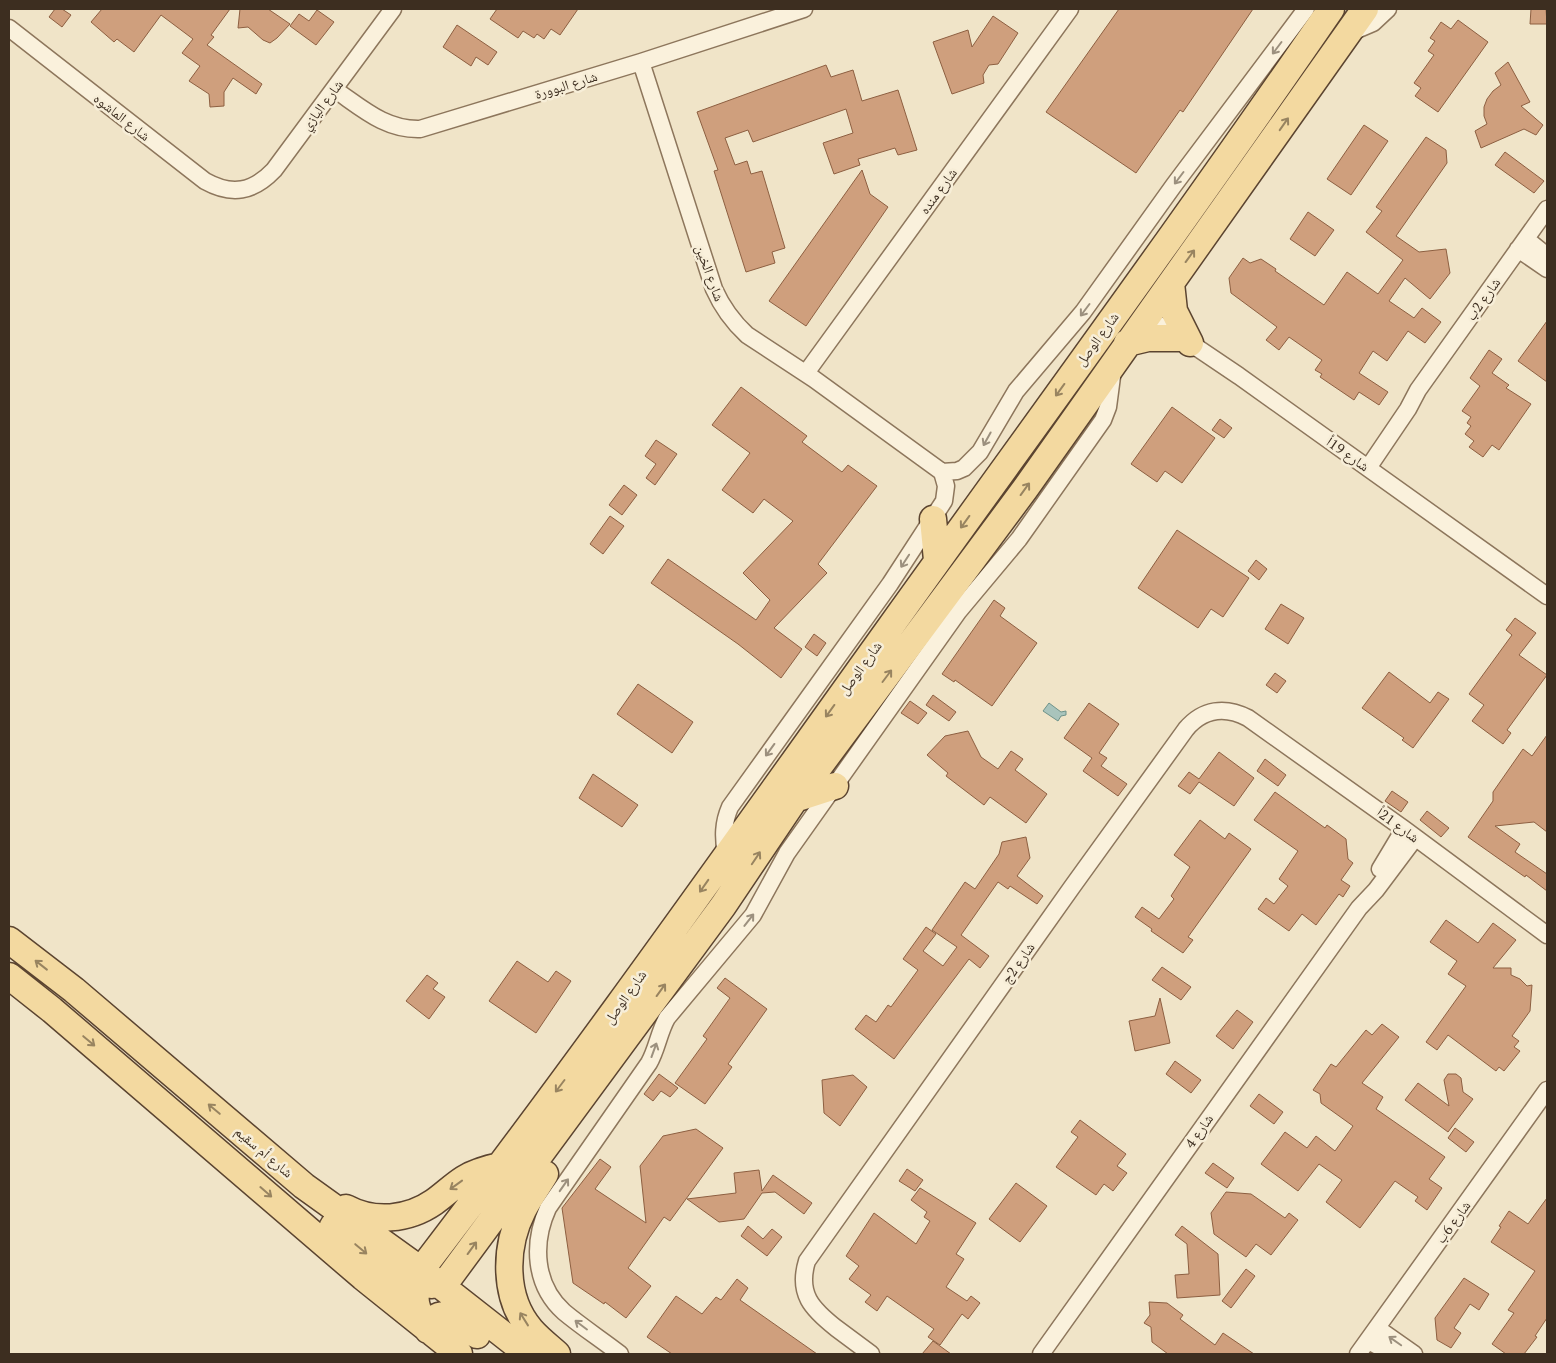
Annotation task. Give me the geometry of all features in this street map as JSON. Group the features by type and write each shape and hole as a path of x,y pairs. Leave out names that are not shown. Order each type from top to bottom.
{"main road":[{"name":"شارع الوصل","path":"410,1272 500,1166 590,1047 1084,356 1171,238 1331,9"},
{"name":"شارع الوصل","path":"443,1286 723,906 796,799 1025,489 1364,9"},
{"path":"1146,317 1136,310 1136,306 1160,271 1171,238"},
{"path":"1120,353 1148,338 1186,341 1174,312 1170,283"},
{"path":"932,519 938,560"},
{"path":"796,799 835,786"},
{"name":"شارع أم سقيم","path":"9,940 74,990 304,1186 410,1272 443,1286 528,1354"},
{"name":"شارع أم سقيم","path":"9,976 222,1154 359,1273 459,1354"},
{"path":"557,1354 532,1331 517,1307 512,1293 509,1261 514,1236 523,1211 559,1152 580,1099"},
{"path":"222,1154 249,1161 265,1169 410,1272 415,1303 422,1322 428,1330 434,1318 448,1314 502,1354"},
{"path":"304,1186 356,1213 372,1217 394,1218 416,1212 465,1179 476,1173 500,1166"}],"street":[{"name":"شارع اليازي","path":"242,190 259,182 274,170 393,9"},
{"name":"شارع البوورة","path":"334,89 382,122 394,127 420,129 641,62 804,9"},
{"name":"شارع منده","path":"806,373 1070,9"},
{"path":"726,855 724,826 730,807 890,584 944,502 946,494 942,472 957,471 964,468 980,452 1016,391 1083,312 1174,185 1306,9"},
{"path":"1347,34 1373,22 1388,9"},
{"name":"شارع الماشوه","path":"9,28 205,181 222,189 242,190"},
{"name":"شارع الخين","path":"641,62 719,300 731,319 747,334 806,373 942,472"},
{"name":"شارع 2ب","path":"1364,465 1408,409 1418,390 1547,209"},
{"path":"1522,244 1547,256"},
{"path":"1522,244 1547,269"},
{"name":"شارع 19أ","path":"1146,317 1186,341 1547,596"},
{"path":"620,1354 564,1311 547,1288 540,1268 537,1248 542,1221 555,1196 649,1064 655,1051 660,1031 667,1018 753,915 783,859 958,612 1012,547 1103,420 1110,400 1120,353"},
{"name":"شارع 2ج","path":"871,1354 821,1316 810,1303 804,1287 807,1261 1186,729 1201,716 1220,710 1230,711 1248,718"},
{"name":"شارع 21أ","path":"1248,718 1410,833 1547,934"},
{"name":"شارع 4","path":"1041,1354 1359,908 1376,890 1410,833"},
{"name":"شارع 6ب","path":"1358,1354 1547,1090"},
{"path":"1372,1334 1393,1354"},
{"path":"1372,1334 1414,1354"}],"water":[{"path":"1049,703 1061,712 1066,711 1066,715 1061,716 1058,721 1043,711"}],"building":[{"path":"55,9 62,9 71,15 62,27 49,17"},
{"path":"102,9 230,9 211,35 214,37 207,45 262,84 256,94 233,78 224,92 224,106 210,107 209,94 189,81 200,66 182,53 193,39 161,15 134,52 117,39 114,42 91,22"},
{"path":"240,9 268,9 290,24 270,43 263,40 248,27 238,28"},
{"path":"497,9 578,9 560,35 551,29 544,39 537,34 534,38 523,31 518,38 490,19"},
{"path":"1119,9 1253,9 1183,112 1180,110 1136,173 1046,112"},
{"path":"1531,9 1546,9 1547,24 1530,24"},
{"path":"317,10 334,22 316,45 290,26 299,14 309,21"},
{"path":"993,16 1018,33 998,64 989,65 983,75 984,83 952,94 933,42 968,30 972,47"},
{"path":"1458,20 1488,42 1438,112 1415,96 1421,88 1414,83 1434,55 1428,51 1435,41 1430,38 1441,22 1451,29"},
{"path":"457,25 497,52 488,65 476,57 471,66 443,47"},
{"path":"1508,62 1530,102 1521,106 1543,125 1536,135 1524,129 1481,148 1475,131 1487,124 1484,116 1484,107 1493,91 1501,85 1495,73"},
{"path":"826,65 831,77 853,70 862,101 898,90 917,150 898,155 895,148 858,159 860,165 834,174 823,143 853,133 846,109 753,142 748,130 725,138 735,165 747,161 751,174 762,171 785,248 772,252 775,263 746,272 714,171 718,170 697,112"},
{"path":"1364,125 1388,141 1351,195 1327,179"},
{"path":"1426,137 1446,150 1447,163 1396,236 1419,252 1446,249 1450,273 1430,299 1405,278 1389,301 1414,318 1422,308 1441,322 1425,343 1408,331 1387,361 1373,351 1359,373 1388,392 1379,405 1359,392 1354,400 1320,377 1322,374 1315,370 1322,360 1289,337 1279,350 1266,340 1277,327 1231,293 1229,278 1243,258 1250,263 1261,259 1324,305 1347,272 1378,294 1403,260 1366,232 1382,211 1376,207"},
{"path":"1505,152 1544,181 1534,193 1495,165"},
{"path":"862,170 870,194 888,207 806,326 769,301"},
{"path":"1308,212 1334,230 1315,256 1290,239"},
{"path":"1547,321 1547,382 1518,361"},
{"path":"1489,350 1502,359 1492,373 1509,385 1506,388 1531,404 1499,450 1492,445 1483,457 1469,447 1474,441 1465,434 1471,426 1467,423 1471,417 1462,411 1480,386 1470,378"},
{"path":"741,387 807,436 802,442 842,472 848,465 877,486 818,564 827,573 774,628 802,649 781,678 738,644 651,583 668,559 756,620 770,600 743,573 793,521 764,499 753,513 722,490 750,453 712,425"},
{"path":"1172,407 1215,438 1182,483 1165,471 1157,482 1131,464"},
{"path":"1220,419 1232,428 1224,438 1212,430"},
{"path":"656,440 677,454 655,485 646,478 656,464 645,456"},
{"path":"624,485 637,495 622,515 609,505"},
{"path":"610,516 624,526 603,554 590,544"},
{"path":"1177,530 1249,578 1223,617 1211,609 1198,628 1138,588"},
{"path":"1256,560 1267,569 1259,580 1248,571"},
{"path":"994,600 1005,608 1000,616 1037,643 992,706 955,680 954,682 942,674"},
{"path":"1281,604 1304,618 1288,644 1265,629"},
{"path":"1515,618 1536,633 1519,655 1547,675 1507,730 1511,733 1503,744 1472,721 1484,705 1469,694 1512,635 1506,630"},
{"path":"814,634 826,643 817,656 805,647"},
{"path":"1389,672 1430,703 1438,692 1449,699 1413,748 1402,740 1404,738 1362,708"},
{"path":"1275,673 1286,681 1277,693 1266,685"},
{"path":"638,684 693,722 672,753 617,714"},
{"path":"933,695 956,712 949,721 926,705"},
{"path":"910,701 927,713 918,724 901,713"},
{"path":"1089,703 1119,724 1099,753 1107,758 1101,766 1127,784 1118,796 1083,771 1092,758 1064,738"},
{"path":"968,731 981,757 998,769 1011,751 1023,759 1015,770 1047,794 1026,823 990,797 984,805 946,776 948,773 927,755 945,736"},
{"path":"1547,735 1547,832 1534,822 1495,826 1520,844 1515,852 1547,874 1547,891 1468,837 1493,801 1493,792 1523,749 1532,756"},
{"path":"1219,752 1254,778 1234,806 1199,782 1190,794 1178,786 1189,772 1199,779"},
{"path":"1265,759 1286,775 1278,786 1257,771"},
{"path":"593,774 638,805 622,827 579,798"},
{"path":"1392,791 1408,802 1401,812 1385,801"},
{"path":"1275,792 1325,828 1327,825 1346,839 1348,859 1353,863 1341,880 1350,886 1343,897 1339,894 1316,925 1302,914 1289,931 1258,909 1266,898 1274,904 1288,886 1279,879 1298,851 1254,820"},
{"path":"1427,811 1449,828 1441,837 1420,820"},
{"path":"1200,820 1225,839 1229,833 1251,849 1188,937 1193,940 1183,953 1151,931 1152,929 1135,917 1142,907 1159,919 1174,899 1171,896 1190,867 1174,855"},
{"path":"1026,837 1030,858 1017,876 1043,896 1037,904 1010,886 1008,889 998,882 961,935 989,956 980,968 969,959 894,1059 855,1029 866,1015 876,1022 888,1005 891,1007 918,970 903,959 926,927 936,934 923,951 943,966 957,947 932,930 965,882 975,889 999,854 1002,842"},
{"path":"1446,920 1478,943 1493,923 1516,940 1493,968 1511,968 1511,975 1520,979 1527,986 1532,985 1530,1011 1512,1036 1519,1041 1514,1047 1520,1051 1504,1071 1499,1067 1496,1071 1448,1035 1437,1050 1426,1042 1466,986 1448,974 1457,961 1430,942"},
{"path":"517,961 548,982 556,971 571,981 536,1033 489,1001"},
{"path":"1162,967 1191,987 1181,1000 1152,980"},
{"path":"427,975 438,983 433,989 445,997 429,1019 406,1001"},
{"path":"725,978 767,1009 728,1064 732,1067 705,1104 675,1083 707,1039 703,1036 730,998 717,988"},
{"path":"1160,998 1170,1043 1135,1051 1129,1021 1155,1016"},
{"path":"1237,1010 1253,1022 1233,1049 1216,1036"},
{"path":"1382,1024 1399,1037 1362,1083 1383,1097 1376,1109 1445,1157 1429,1179 1442,1188 1427,1210 1415,1201 1418,1197 1395,1181 1360,1228 1326,1202 1342,1180 1319,1164 1298,1191 1261,1164 1285,1132 1307,1148 1316,1136 1335,1151 1353,1126 1321,1103 1320,1094 1313,1090 1331,1064 1336,1067 1366,1030 1372,1035"},
{"path":"1175,1061 1201,1080 1191,1093 1166,1074"},
{"path":"659,1074 678,1088 670,1097 661,1091 653,1101 644,1094"},
{"path":"1448,1074 1456,1074 1461,1078 1463,1092 1473,1099 1448,1132 1405,1100 1418,1083 1449,1106 1444,1080"},
{"path":"853,1075 867,1087 840,1126 824,1113 822,1080"},
{"path":"1259,1094 1283,1112 1274,1124 1250,1106"},
{"path":"1080,1120 1126,1154 1117,1166 1127,1173 1113,1191 1104,1184 1096,1195 1056,1167 1078,1137 1071,1132"},
{"path":"1455,1128 1474,1142 1466,1152 1448,1138"},
{"path":"696,1129 723,1148 670,1221 664,1217 628,1268 651,1286 626,1318 605,1302 604,1304 573,1283 562,1208 600,1159 611,1167 595,1189 646,1223 640,1166 663,1136"},
{"path":"1213,1163 1234,1178 1227,1188 1205,1173"},
{"path":"907,1169 923,1180 915,1191 899,1181"},
{"path":"759,1170 762,1191 773,1175 812,1203 804,1214 775,1192 762,1193 744,1219 719,1222 687,1199 736,1193 734,1173"},
{"path":"1016,1183 1047,1206 1020,1242 989,1219"},
{"path":"920,1188 976,1223 956,1254 964,1259 946,1287 967,1301 971,1296 980,1303 968,1319 962,1314 940,1345 928,1337 934,1329 887,1296 877,1311 865,1302 871,1295 849,1279 859,1266 846,1256 874,1213 916,1244 930,1221 924,1217 927,1212 911,1200"},
{"path":"1226,1192 1251,1194 1285,1218 1289,1213 1298,1220 1271,1255 1256,1244 1246,1257 1214,1234 1211,1213"},
{"path":"1547,1198 1547,1318 1535,1336 1537,1337 1524,1354 1506,1354 1492,1344 1514,1313 1508,1310 1535,1271 1491,1242 1509,1211 1528,1224"},
{"path":"748,1226 763,1239 772,1229 782,1237 767,1256 741,1236"},
{"path":"1182,1226 1218,1254 1220,1295 1177,1298 1175,1275 1189,1274 1187,1244 1175,1235"},
{"path":"1246,1269 1255,1276 1231,1308 1222,1301"},
{"path":"1464,1278 1489,1294 1479,1310 1470,1304 1454,1328 1461,1333 1451,1348 1437,1340 1435,1318"},
{"path":"737,1279 748,1288 740,1300 817,1354 672,1354 647,1337 676,1296 702,1314 716,1297 721,1300"},
{"path":"1149,1302 1167,1303 1183,1315 1180,1319 1215,1345 1223,1333 1254,1354 1168,1354 1152,1342 1151,1327 1144,1323 1150,1315"},
{"path":"933,1341 951,1354 922,1354"}]}
